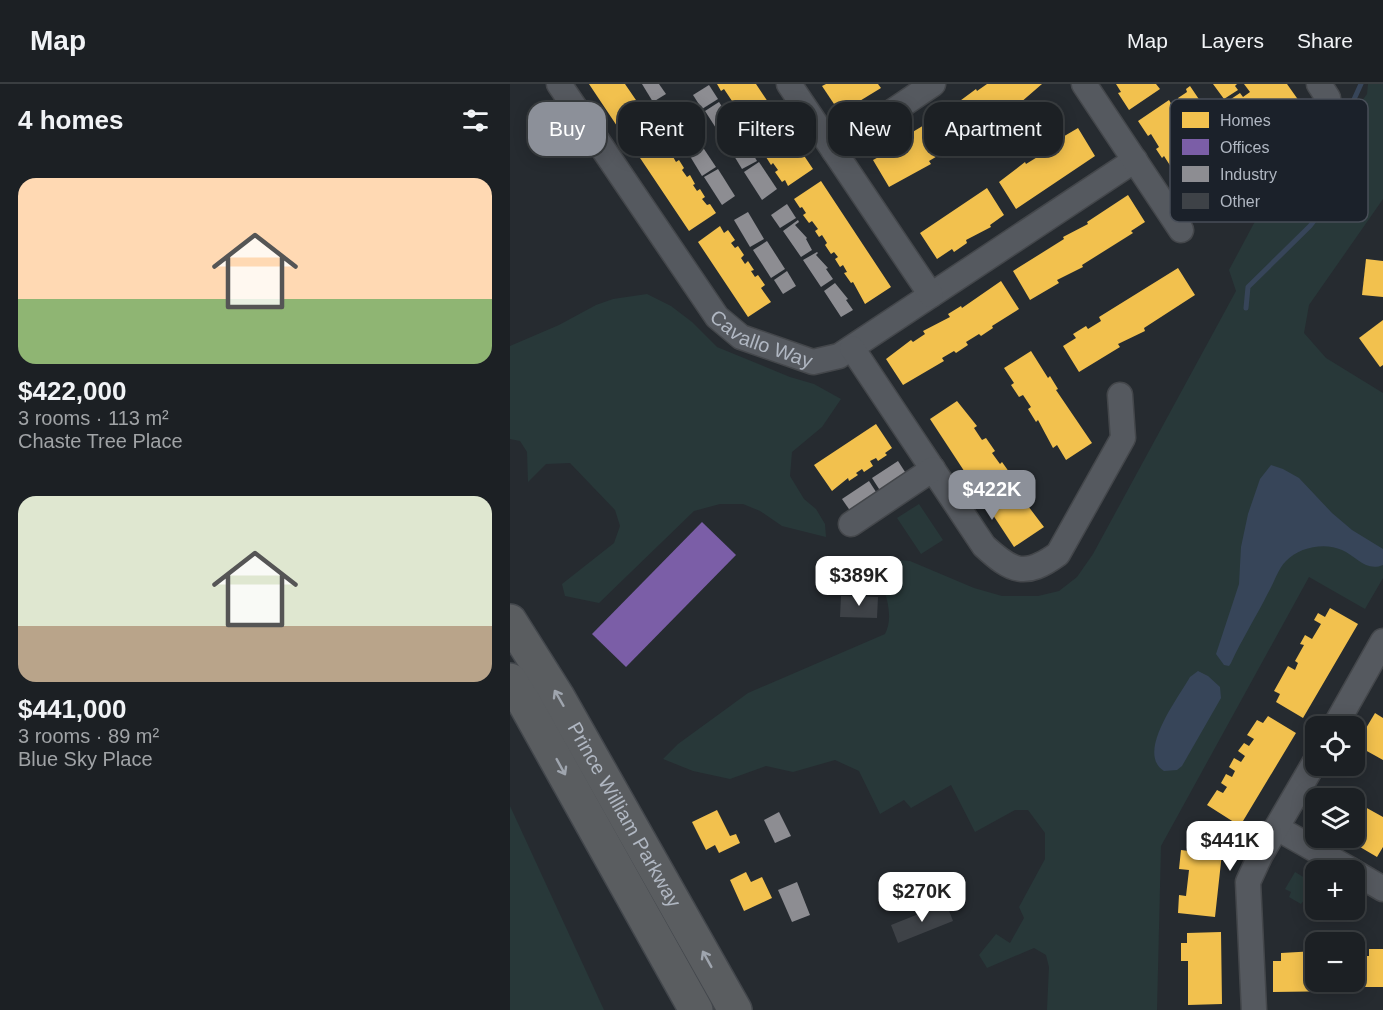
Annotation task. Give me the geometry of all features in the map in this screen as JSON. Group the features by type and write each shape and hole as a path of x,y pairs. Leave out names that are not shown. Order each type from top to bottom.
{"highway":[{"name":"Prince William Parkway","path":"510,621 558,696 735,1010"},
{"name":"Prince William Parkway","path":"510,680 696,1010"}],"street":[{"name":"Cavallo Way","path":"559,84 717,317 741,337 813,362 839,356 852,348 1135,160"},
{"path":"789,84 828,141"},
{"path":"906,102 933,84"},
{"path":"1084,84 1170,213"},
{"path":"838,156 931,295"},
{"path":"1176,222 1181,230"},
{"path":"852,348 984,546 1001,562 1015,569 1026,569 1044,564 1058,554 1123,438 1120,395"},
{"path":"851,524 933,470"},
{"path":"1343,716 1375,676 1383,641"},
{"path":"1254,1010 1248,882 1260,856 1307,776"},
{"path":"1277,828 1333,860"},
{"path":"1365,878 1383,889"}],"shaded area":[{"path":"1368,84 1383,84 1383,199 1368,220 1368,99 1363,99 1367,94"},
{"path":"1255,222 1367,222 1309,305 1304,333 1326,358 1383,393 1383,578 1365,609 1309,577 1161,846 1157,1010 1047,1010 1049,967 1046,955 1034,948 987,968 979,955 996,934 1010,943 1024,918 1019,907 1045,859 1045,833 1028,810 1015,810 975,832 951,785 911,808 904,800 880,814 859,771 835,760 793,772 766,766 730,779 693,771 663,759 678,744 748,693 885,634 888,625 888,605 882,583 867,557 910,561 974,588 1002,596 1038,596 1059,591 1077,577 1093,554 1236,291 1229,270"},
{"path":"647,294 671,306 692,322 717,347 790,377 814,384 841,399 822,427 792,452 790,476 804,499 816,509 825,524 826,537 782,526 760,511 743,504 720,504 694,511 599,603 565,596 562,584 614,543 620,526 615,510 570,463 546,464 528,482 527,452 520,441 510,439 510,346 559,325 596,305 613,299"},
{"path":"919,504 943,540 921,554 897,518"},
{"path":"510,806 604,1010 510,1010"},
{"path":"1295,872 1305,878 1305,899 1301,904 1289,897 1291,892 1285,889"}],"water":[{"path":"1271,465 1299,478 1332,513 1352,530 1383,549 1383,565 1372,567 1342,550 1328,546 1312,547 1291,556 1278,572 1231,663 1229,666 1224,665 1216,654 1239,584 1241,547 1248,514 1260,479"},
{"path":"1198,671 1208,676 1220,687 1221,698 1182,766 1177,770 1164,771 1156,763 1154,752 1157,739 1169,711 1190,677"}],"building: Homes":[{"path":"589,84 625,84 637,102 618,102 618,128 606,110 606,102 601,102"},
{"path":"717,84 756,84 768,102 733,102 724,89 721,91"},
{"path":"826,84 878,84 881,88 858,102 833,102 822,86"},
{"path":"987,84 1042,84 1021,102 1018,100 1016,102 958,102 976,89 977,91"},
{"path":"1116,84 1156,84 1160,89 1129,110 1118,93 1121,92"},
{"path":"1213,84 1237,84 1235,86 1238,90 1224,99"},
{"path":"1244,84 1287,84 1298,99 1231,99 1240,93 1243,97 1250,92"},
{"path":"1190,86 1199,99 1178,99 1187,92 1186,89"},
{"path":"1169,100 1170,165 1156,149 1159,147 1151,134 1148,136 1138,121"},
{"path":"924,125 924,156 937,156 929,161 931,164 889,187 873,160 880,156 912,156 912,132"},
{"path":"1078,128 1095,156 1016,209 999,182 1025,162 1026,164 1039,156 1063,156 1063,137"},
{"path":"639,156 673,156 676,162 679,160 687,177 690,175 697,191 700,189 705,197 702,199 707,205 710,204 716,213 689,231"},
{"path":"804,156 813,169 788,186 785,180 782,182 775,172 778,170 766,157"},
{"path":"821,181 891,287 865,304 853,282 851,283 844,273 847,272 843,265 840,267 835,259 838,257 834,252 831,254 822,235 819,237 815,231 818,229 812,221 809,223 803,215 806,213 794,199"},
{"path":"987,188 1004,215 990,225 991,227 966,240 967,243 954,252 952,249 937,259 920,233"},
{"path":"1128,195 1145,222 1131,231 1133,233 1082,265 1083,267 1057,280 1059,283 1030,300 1013,271 1064,239 1063,237 1088,224 1087,222"},
{"path":"720,226 724,233 728,230 735,240 731,243 735,248 738,246 744,255 741,258 745,264 748,261 754,270 751,271 755,277 758,275 765,285 761,288 771,302 748,317 698,242"},
{"path":"1366,259 1383,261 1383,297 1362,295"},
{"path":"1178,268 1195,295 1144,328 1145,331 1118,344 1120,347 1079,372 1063,346 1076,338 1073,334 1101,321 1099,317"},
{"path":"1001,281 1019,309 981,336 979,334 966,342 968,345 956,353 954,351 942,358 944,361 903,385 886,359 911,340 913,342 925,334 923,331 950,317 948,314 961,306 962,308"},
{"path":"1383,320 1383,365 1380,367 1359,338"},
{"path":"1031,351 1048,378 1050,376 1058,389 1056,390 1092,443 1066,460 1057,445 1053,448 1038,420 1036,422 1028,409 1031,407 1023,395 1019,397 1011,385 1014,383 1004,368"},
{"path":"957,401 977,426 974,428 982,440 986,438 995,451 992,453 1012,476 1008,478 1016,490 1019,488 1027,500 1025,502 1044,527 1014,547 930,419"},
{"path":"876,424 892,448 878,461 876,458 870,461 873,466 864,472 862,469 856,473 858,475 849,481 848,478 832,491 814,465"},
{"path":"1330,608 1358,624 1303,718 1276,702 1280,694 1274,691 1288,666 1295,670 1298,663 1295,661 1304,645 1300,644 1305,635 1312,639 1321,624 1314,620 1318,613 1325,617"},
{"path":"1375,713 1383,718 1383,760 1365,750 1365,730"},
{"path":"1268,716 1296,733 1240,826 1207,805 1217,790 1223,793 1227,787 1221,783 1226,774 1232,777 1235,771 1229,767 1234,758 1241,762 1245,756 1238,751 1244,743 1249,746 1254,739 1247,735 1257,720 1263,723"},
{"path":"1365,807 1383,817 1383,847 1377,857 1362,848 1365,848"},
{"path":"717,810 730,836 736,834 740,843 719,853 715,845 706,850 692,822"},
{"path":"1190,841 1223,844 1215,917 1178,913 1179,895 1186,896 1189,870 1179,869 1181,850 1189,851"},
{"path":"746,872 751,882 762,877 772,898 744,911 730,880"},
{"path":"1221,932 1222,1004 1188,1005 1188,961 1181,961 1181,943 1187,943 1187,933"},
{"path":"1369,949 1383,949 1383,987 1365,987 1365,956 1369,956"},
{"path":"1305,952 1305,992 1273,992 1273,961 1281,961 1281,953"}],"building: Offices":[{"path":"702,522 736,555 626,667 592,634"}],"building: Industry":[{"path":"642,84 659,84 666,94 653,102"},
{"path":"709,85 718,99 705,107 705,102 698,102 693,95"},
{"path":"717,103 717,130 705,111"},
{"path":"705,150 716,167 702,176 690,156 705,156"},
{"path":"734,156 754,156 757,161 742,169"},
{"path":"759,162 777,189 762,200 744,172"},
{"path":"718,169 735,196 722,205 704,177"},
{"path":"787,204 796,218 780,228 771,215"},
{"path":"748,212 764,239 750,247 734,220"},
{"path":"798,220 799,222 795,225 807,238 812,250 801,257 783,231"},
{"path":"767,241 785,269 771,278 753,250"},
{"path":"817,252 816,255 828,268 826,269 833,279 821,287 803,260"},
{"path":"787,271 796,286 783,294 774,280"},
{"path":"835,283 848,299 846,300 853,310 841,317 824,291"},
{"path":"898,461 907,475 881,492 872,478"},
{"path":"869,481 878,495 851,512 842,499"},
{"path":"779,812 791,836 775,843 764,820"},
{"path":"797,882 810,915 792,922 778,890"}],"building: Other":[{"path":"841,596 878,597 877,618 840,617"},
{"path":"946,903 953,921 898,943 891,925"}],"waterway":[{"path":"1354,99 1361,84"},
{"path":"1246,308 1248,287 1313,222"}]}
